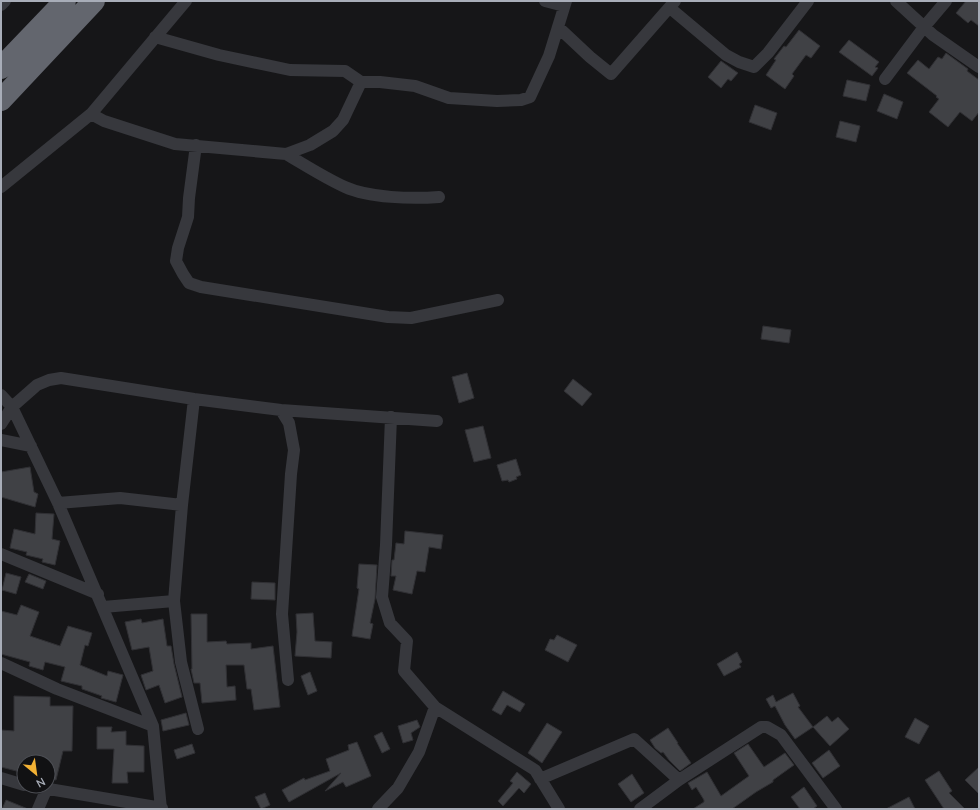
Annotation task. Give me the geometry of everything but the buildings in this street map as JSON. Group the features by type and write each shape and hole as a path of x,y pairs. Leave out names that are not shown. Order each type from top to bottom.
{"highway":[{"path":"1,68 65,1"},
{"path":"1,100 94,1"}],"street":[{"path":"1,5 5,1"},
{"path":"1,187 91,114 155,36 186,1"},
{"path":"155,36 219,55 290,70 346,71 361,82 380,82 415,86 449,98 498,101 521,100 530,97 549,56 565,3 545,1"},
{"path":"558,27 590,57 611,74 672,4 726,55 739,62 754,67 768,53 808,1"},
{"path":"896,1 933,35 979,67"},
{"path":"885,79 924,27 946,1"},
{"path":"286,154 310,145 333,131 343,120 361,82"},
{"path":"91,114 104,122 175,144 286,154 345,188 367,194 419,198 439,197"},
{"path":"196,145 188,217 178,248 176,261 189,283 201,287 388,317 410,318 498,300"},
{"path":"1,424 12,406 37,385 49,380 61,378 194,399 281,410 437,421"},
{"path":"1,395 12,406 58,504 98,594 153,726 161,808 56,790"},
{"path":"194,399 182,505 174,601 181,662 198,729"},
{"path":"281,410 290,423 294,450 290,474 282,614 288,680"},
{"path":"391,417 386,545 382,596 390,623 407,641 404,671 435,707 535,770 559,809"},
{"path":"1,440 31,446"},
{"path":"58,504 120,498 182,505"},
{"path":"1,554 98,594"},
{"path":"103,607 174,601"},
{"path":"1,663 57,689 153,726"},
{"path":"378,809 398,788 419,752 435,707"},
{"path":"640,809 679,780 761,727 768,727 781,735 830,807"},
{"path":"540,779 634,739 679,780"},
{"path":"1,778 16,783"},
{"path":"38,809 44,794"}]}
